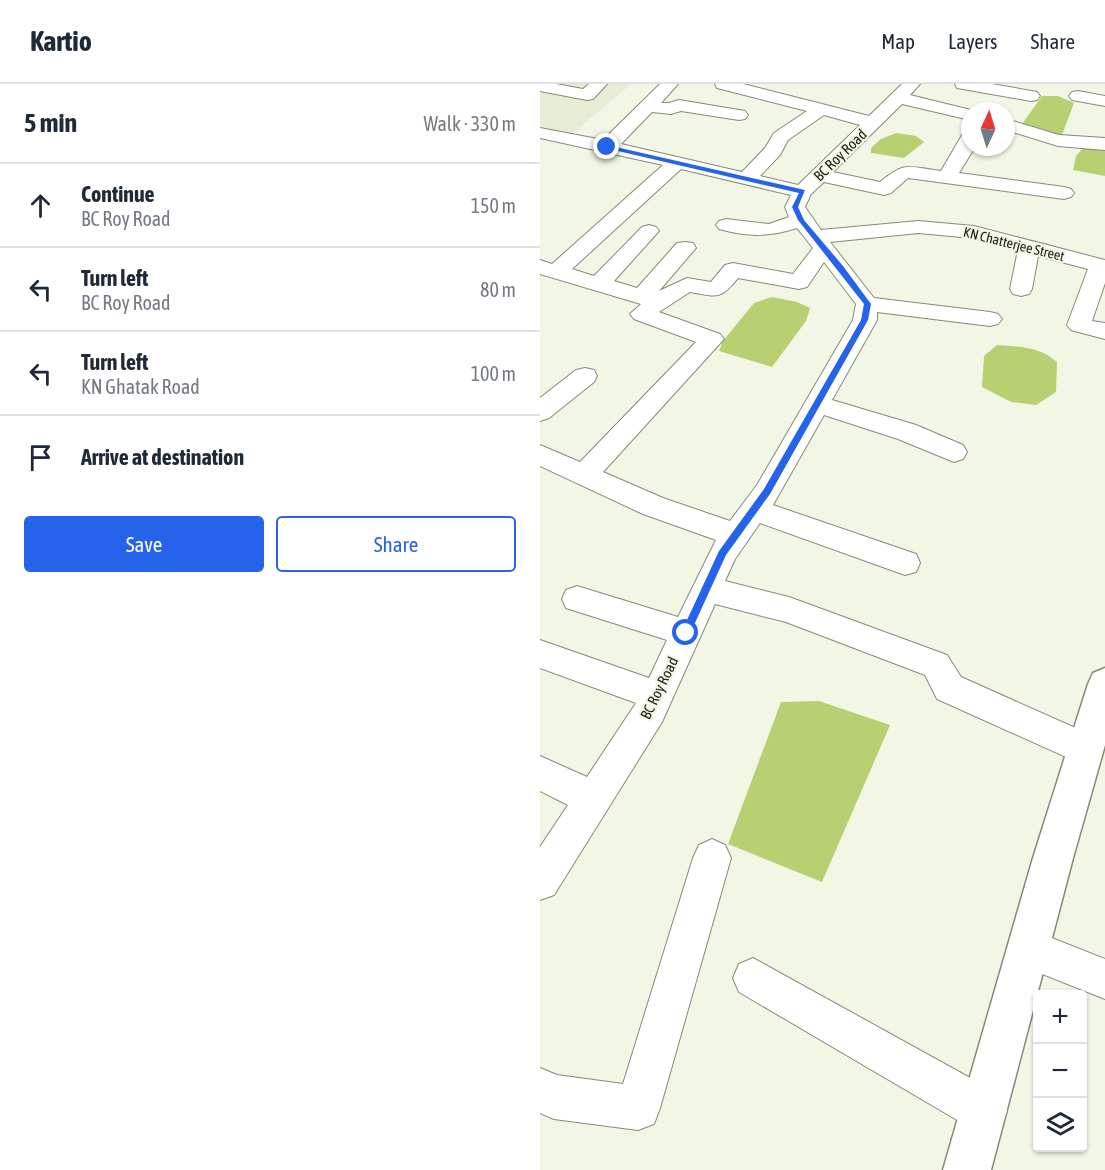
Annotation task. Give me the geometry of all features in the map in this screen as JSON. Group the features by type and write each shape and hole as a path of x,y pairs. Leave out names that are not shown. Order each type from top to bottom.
{"main road":[{"path":"968,1169 1053,858 1105,684"}],"street":[{"path":"540,105 554,87 586,95 599,84"},
{"path":"607,147 670,84"},
{"path":"723,84 874,123"},
{"path":"963,84 1031,96"},
{"path":"906,91 961,112"},
{"name":"BC Roy Road","path":"813,235 795,207 811,183 906,91"},
{"path":"1078,96 1105,101"},
{"path":"647,106 671,109 679,105 739,115"},
{"path":"746,179 772,151 781,137 820,110"},
{"path":"1015,127 1038,135 1076,143 1086,141 1105,144"},
{"path":"540,133 746,179 884,189 904,172 1064,193"},
{"path":"946,178 961,156"},
{"path":"548,270 677,163"},
{"name":"KN Chatterjee Street","path":"726,225 813,235 918,227 974,232 1102,267"},
{"path":"598,284 649,231"},
{"path":"548,270 650,299 687,285 716,290 733,270 799,282 813,235"},
{"path":"813,235 867,304 990,319"},
{"path":"584,475 712,339 642,314 685,248"},
{"path":"1021,290 1029,248"},
{"path":"1102,267 1079,325 1105,331"},
{"name":"BC Roy Road","path":"540,881 650,711 723,553 754,510 817,404 865,320 867,304"},
{"path":"540,412 585,376"},
{"path":"817,404 907,432 954,452"},
{"path":"540,455 653,506 735,535"},
{"path":"754,510 905,563"},
{"path":"706,589 789,610 936,664 949,688 1086,750"},
{"path":"577,599 686,633"},
{"path":"540,654 657,696"},
{"path":"540,773 593,799"},
{"path":"540,1090 554,1097 638,1108 712,858"},
{"path":"1029,949 1105,979"},
{"path":"753,978 985,1111"}],"shaded area":[{"path":"540,84 631,84 572,134 540,128"},
{"path":"1042,96 1058,96 1074,103 1062,135 1020,127"},
{"path":"896,133 916,136 924,142 904,158 871,153 871,148 881,139"},
{"path":"1084,147 1105,147 1105,176 1073,170 1076,156"},
{"path":"772,297 797,302 810,308 806,321 772,367 719,351 723,341 754,303"},
{"path":"997,345 1036,350 1057,362 1056,392 1036,405 1011,402 982,387 984,356"},
{"path":"819,701 890,725 822,882 728,844 781,702"}],"route":[{"path":"607,147 802,192 795,207 801,220 867,304 865,320 767,492 723,553 686,633"}]}
